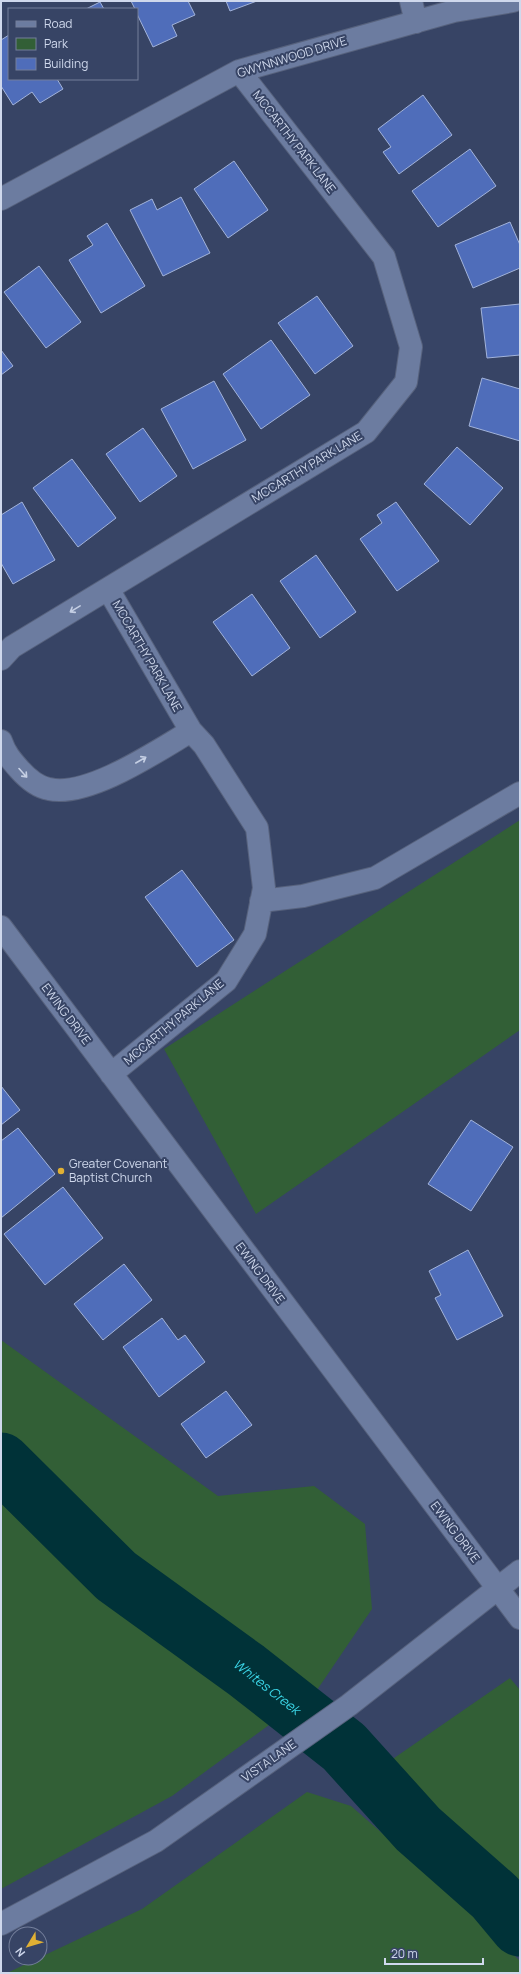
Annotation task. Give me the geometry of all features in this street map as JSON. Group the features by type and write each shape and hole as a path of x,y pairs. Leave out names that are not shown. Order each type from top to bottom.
{"street":[{"name":"GWYNNWOOD DRIVE","path":"1,199 239,71 414,11 454,11 514,1"},
{"name":"MCCARTHY PARK LANE","path":"1,659 12,647 366,432 406,382 411,347 384,257 239,71"},
{"name":"MCCARTHY PARK LANE","path":"108,589 191,731 204,745 257,828 264,888 255,934 226,981 111,1074"},
{"path":"1,741 6,754 30,780 49,789 80,788 122,771 191,731"},
{"path":"261,901 303,896 376,878 520,793"},
{"name":"EWING DRIVE","path":"1,928 520,1618"},
{"name":"VISTA LANE","path":"1,1924 156,1842 349,1705 520,1571"}],"green space":[{"path":"520,820 520,1030 256,1214 164,1049"},
{"path":"1,1340 218,1496 314,1486 365,1524 372,1609 317,1690 172,1796 1,1889"},
{"path":"510,1678 520,1690 520,1894 501,1880 384,1765"},
{"path":"307,1792 351,1806 453,1895 520,1961 520,1973 7,1973 22,1966 48,1966 48,1954 142,1909"}],"building":[{"path":"131,1 188,1 195,15 172,25 177,36 153,47 138,16 138,8 134,8"},
{"path":"226,1 257,1 230,11"},
{"path":"100,2 103,8 88,8"},
{"path":"8,36 8,80 58,80 63,89 40,103 32,92 13,105 1,86 1,40"},
{"path":"423,95 452,135 399,174 383,152 391,147 378,129"},
{"path":"470,149 496,186 438,227 412,191"},
{"path":"234,161 268,210 228,238 194,189"},
{"path":"181,197 210,253 163,276 130,210 152,199 157,210"},
{"path":"510,222 520,245 520,268 473,288 455,245"},
{"path":"107,223 145,286 101,313 69,260 93,245 87,236"},
{"path":"39,266 81,322 46,348 4,292"},
{"path":"317,296 353,346 315,374 278,323"},
{"path":"520,304 520,355 487,358 481,308"},
{"path":"271,340 310,395 261,429 223,374"},
{"path":"1,350 13,366 1,375"},
{"path":"482,378 520,389 520,441 469,426"},
{"path":"214,381 246,440 193,469 161,409"},
{"path":"143,428 177,476 140,502 106,454"},
{"path":"457,447 503,488 470,525 424,484"},
{"path":"72,459 116,518 78,547 33,488"},
{"path":"22,502 55,560 13,584 1,563 1,515"},
{"path":"396,502 439,561 397,591 360,539 382,523 377,515"},
{"path":"316,555 356,612 320,638 280,581"},
{"path":"252,594 290,648 252,676 213,622"},
{"path":"182,870 234,940 197,967 145,897"},
{"path":"1,1086 20,1110 1,1125"},
{"path":"471,1120 513,1147 471,1211 428,1184"},
{"path":"18,1128 55,1174 1,1218 1,1141"},
{"path":"63,1187 103,1238 45,1285 4,1234"},
{"path":"468,1250 503,1316 457,1340 435,1298 441,1295 429,1271"},
{"path":"124,1264 152,1300 103,1340 74,1304"},
{"path":"162,1318 178,1340 185,1335 205,1362 159,1397 123,1347"},
{"path":"226,1391 252,1425 206,1458 181,1424"}],"waterway":[{"name":"Whites Creek","path":"1,1462 116,1576 246,1670 344,1747 418,1829 495,1897 520,1927"}],"place":[{"name":"Greater Covenant Baptist Church","path":"61,1171"}]}
